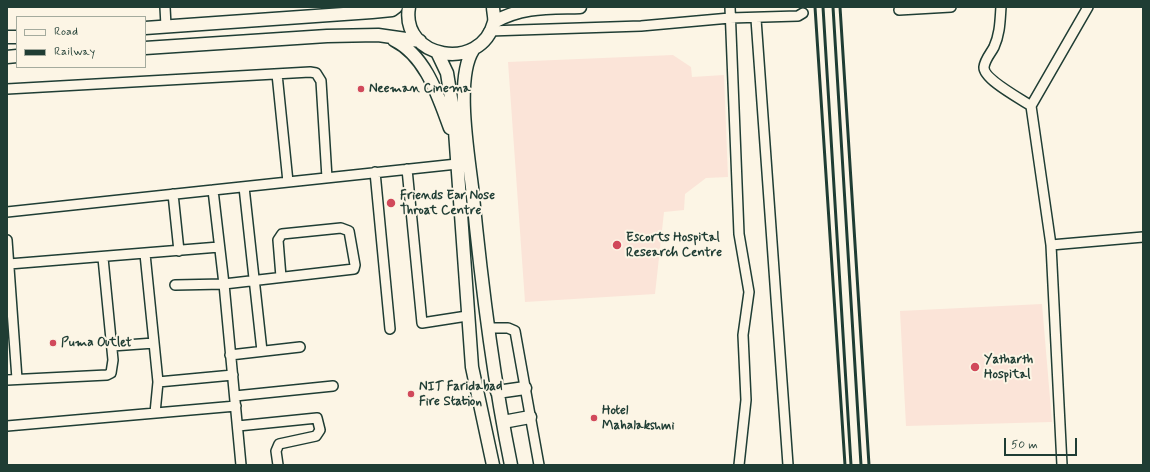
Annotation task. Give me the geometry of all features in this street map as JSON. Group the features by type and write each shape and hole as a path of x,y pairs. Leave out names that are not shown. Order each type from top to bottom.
{"street":[{"path":"165,7 166,26"},
{"path":"324,16 340,7"},
{"path":"146,28 372,12 392,10 396,7"},
{"path":"409,7 408,14 411,29 420,41 433,52 455,55 473,50"},
{"path":"493,7 492,27 487,38 473,50 469,56 466,72 464,116 480,275 497,392 511,465"},
{"path":"492,27 510,13 532,9 580,7"},
{"path":"730,7 739,234 749,292 743,335 746,400 739,465"},
{"path":"899,10 951,7"},
{"path":"1001,7 998,36 986,60 984,67 985,72 991,79 1031,106"},
{"path":"1062,465 1051,245 1031,106 1088,7"},
{"path":"492,27 641,26 730,18 756,19 798,16 803,14"},
{"path":"756,19 788,465"},
{"path":"146,48 327,36 386,36 420,41"},
{"path":"386,36 413,53 427,74 455,142"},
{"path":"437,52 447,73 455,142 472,367 493,465"},
{"path":"7,89 310,72 320,76 327,178"},
{"path":"277,74 288,182"},
{"path":"7,212 457,164"},
{"path":"407,169 422,323 467,316"},
{"path":"375,172 390,329"},
{"path":"244,187 262,351"},
{"path":"213,190 224,284 241,465"},
{"path":"173,194 178,251"},
{"path":"175,285 224,284 354,269 355,265 349,231 341,228 282,234 278,240 281,277"},
{"path":"1051,245 1143,237"},
{"path":"7,240 11,344 17,379"},
{"path":"9,264 103,258 219,247"},
{"path":"145,254 158,382 155,413"},
{"path":"7,380 107,375 111,373 113,368 112,346 103,258"},
{"path":"469,342 508,328 515,332 539,465"},
{"path":"112,346 154,343"},
{"path":"230,354 300,347"},
{"path":"158,382 232,375"},
{"path":"235,396 333,386"},
{"path":"497,392 525,388"},
{"path":"7,426 236,406"},
{"path":"502,422 530,417"},
{"path":"238,426 317,418 320,430 316,436 279,444 276,452 278,465"}],"shaded area":[{"path":"673,55 691,67 692,77 724,75 728,177 706,178 685,194 684,210 664,212 655,294 525,302 508,62"},
{"name":"Yatharth Hospital","path":"1042,304 1052,422 906,426 900,311"}],"railway":[{"path":"815,7 845,465"},
{"path":"823,7 851,465"},
{"path":"833,7 861,465"},
{"path":"840,7 869,465"}],"place":[{"name":"Neeman Cinema","path":"361,89"},
{"name":"Friends Ear Nose Throat Centre","path":"391,203"},
{"name":"Escorts Hospital Research Centre","path":"617,245"},
{"name":"Puma Outlet","path":"53,343"},
{"name":"Yatharth Hospital","path":"975,367"},
{"name":"NIT Faridabad Fire Station","path":"411,394"},
{"name":"Hotel Mahalakshmi","path":"594,418"}]}
